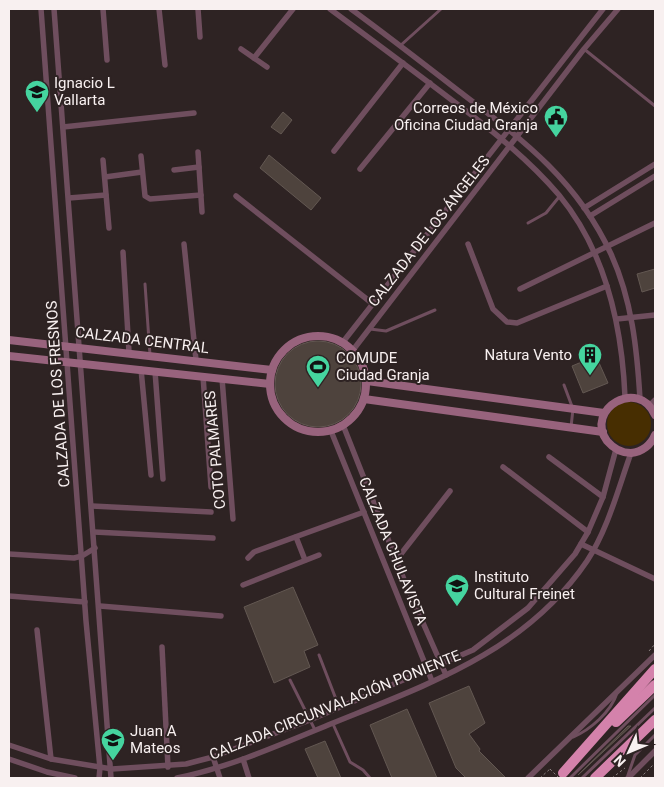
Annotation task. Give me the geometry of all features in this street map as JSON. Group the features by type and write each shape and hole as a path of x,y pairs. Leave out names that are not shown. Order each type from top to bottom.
{"highway":[{"path":"562,777 655,670"},
{"path":"562,777 655,685"},
{"path":"595,778 655,720"}],"street":[{"name":"CALZADA DE LOS FRESNOS","path":"41,9 85,602 100,768 99,778"},
{"name":"CALZADA DE LOS FRESNOS","path":"54,9 82,362 112,770 111,778"},
{"path":"103,9 107,60"},
{"path":"160,9 165,65"},
{"path":"198,9 200,37"},
{"path":"254,58 293,9"},
{"path":"330,9 510,145 559,196 594,254 607,286 617,319 624,362 626,397"},
{"path":"351,9 518,136 570,187 590,216 607,248 622,285 632,318 640,399"},
{"name":"CALZADA DE LOS ÁNGELES","path":"343,342 508,128 603,9"},
{"name":"CALZADA DE LOS ÁNGELES","path":"353,350 584,49 618,9"},
{"path":"353,26 361,16"},
{"path":"241,49 267,67"},
{"path":"334,151 403,63"},
{"path":"46,68 58,67"},
{"path":"360,169 430,83"},
{"path":"63,127 194,113"},
{"path":"52,145 64,144"},
{"path":"198,152 202,212"},
{"path":"141,156 145,196 150,199 201,195"},
{"path":"103,160 109,228"},
{"path":"584,208 655,164"},
{"path":"174,170 200,167"},
{"path":"105,177 142,172"},
{"path":"590,216 655,176"},
{"path":"69,198 106,195"},
{"path":"236,196 373,304"},
{"path":"520,289 655,223"},
{"path":"184,244 196,360"},
{"path":"468,244 493,309 507,322 517,323 607,286"},
{"path":"123,252 129,352"},
{"path":"617,319 655,315"},
{"path":"319,336 343,342 353,350 362,364 367,381 364,399 356,414 343,426 331,431 311,432 293,425 285,419 274,403 270,384 272,370 285,349 295,341 319,336"},
{"name":"CALZADA CENTRAL","path":"9,340 129,352 272,370"},
{"name":"CALZADA CENTRAL","path":"9,356 82,362 270,384"},
{"path":"141,369 151,475"},
{"path":"155,371 163,479"},
{"path":"202,376 211,488"},
{"name":"COTO PALMARES","path":"222,378 233,520"},
{"path":"367,381 604,413"},
{"path":"655,415 652,403 626,397 616,400 604,413 603,432 605,438 616,449 631,453 640,450 655,437"},
{"path":"364,399 603,432"},
{"name":"CALZADA CHULAVISTA","path":"343,426 405,582 446,675"},
{"name":"CALZADA CHULAVISTA","path":"331,431 432,681"},
{"name":"CALZADA CIRCUNVALACIÓN PONIENTE","path":"9,745 51,759 112,770 168,767 213,757 310,720 442,665 472,650 517,617 552,582 582,544 588,532 603,497 616,449"},
{"name":"CALZADA CIRCUNVALACIÓN PONIENTE","path":"180,778 244,759 446,675 479,659 526,627 562,591 593,550 603,530 631,453"},
{"path":"549,457 603,497"},
{"path":"503,467 588,532"},
{"path":"397,559 450,491"},
{"path":"92,506 211,512"},
{"path":"248,558 254,552 364,512"},
{"path":"94,532 213,538"},
{"path":"296,537 305,560"},
{"path":"582,544 655,579"},
{"path":"9,554 82,556 95,548"},
{"path":"243,585 319,554"},
{"path":"394,587 405,582"},
{"path":"9,596 85,602"},
{"path":"100,606 221,616"},
{"path":"517,617 526,627"},
{"path":"36,630 51,759"},
{"path":"162,647 168,767"},
{"path":"528,778 655,655"},
{"path":"372,694 376,705"},
{"path":"628,778 655,751"},
{"path":"213,757 220,778"},
{"path":"9,758 47,772 75,778"},
{"path":"244,759 249,778"}],"lane":[{"path":"400,46 441,9"},
{"path":"584,49 655,106"},
{"path":"528,223 546,213 559,196"},
{"path":"145,284 150,355"},
{"path":"369,329 386,331 435,310"},
{"path":"564,385 572,409 571,427"},
{"path":"319,655 339,708"},
{"path":"290,680 315,730"},
{"path":"562,777 655,695"},
{"path":"582,778 655,708"},
{"path":"332,723 350,762 363,770 370,778"},
{"path":"628,778 636,755 655,735"}],"path":[{"path":"640,778 655,763"},
{"path":"612,778 632,764"},
{"path":"540,778 550,769 562,777"}],"shaded area":[{"path":"625,402 633,402 645,408 651,424 645,440 633,446 625,446 613,440 607,428 607,420 613,408"}],"building":[{"path":"283,112 292,120 281,134 271,127"},
{"path":"269,155 321,198 311,210 260,168"},
{"path":"655,269 655,288 642,292 637,274"},
{"name":"COMUDE Ciudad Granja","path":"318,341 334,344 342,348 354,360 358,368 361,384 358,400 354,408 342,420 334,424 318,427 302,424 294,420 282,408 278,400 275,384 278,368 282,360 294,348 302,344"},
{"name":"Natura Vento","path":"596,356 608,383 583,393 572,366"},
{"path":"293,587 318,645 304,651 310,667 274,683 244,607"},
{"path":"469,686 485,723 469,734 480,749 479,751 506,778 466,778 456,768 429,703"},
{"path":"407,709 437,778 392,778 370,725"},
{"path":"628,726 631,726 578,775"},
{"path":"325,741 341,778 318,778 305,749"}],"place":[{"name":"Ignacio L Vallarta","path":"37,113"},
{"name":"Correos de México Oficina Ciudad Granja","path":"556,138"},
{"name":"Natura Vento","path":"590,376"},
{"name":"COMUDE Ciudad Granja","path":"318,388"},
{"name":"Instituto Cultural Freinet","path":"457,607"},
{"name":"Juan A Mateos","path":"113,761"}]}
